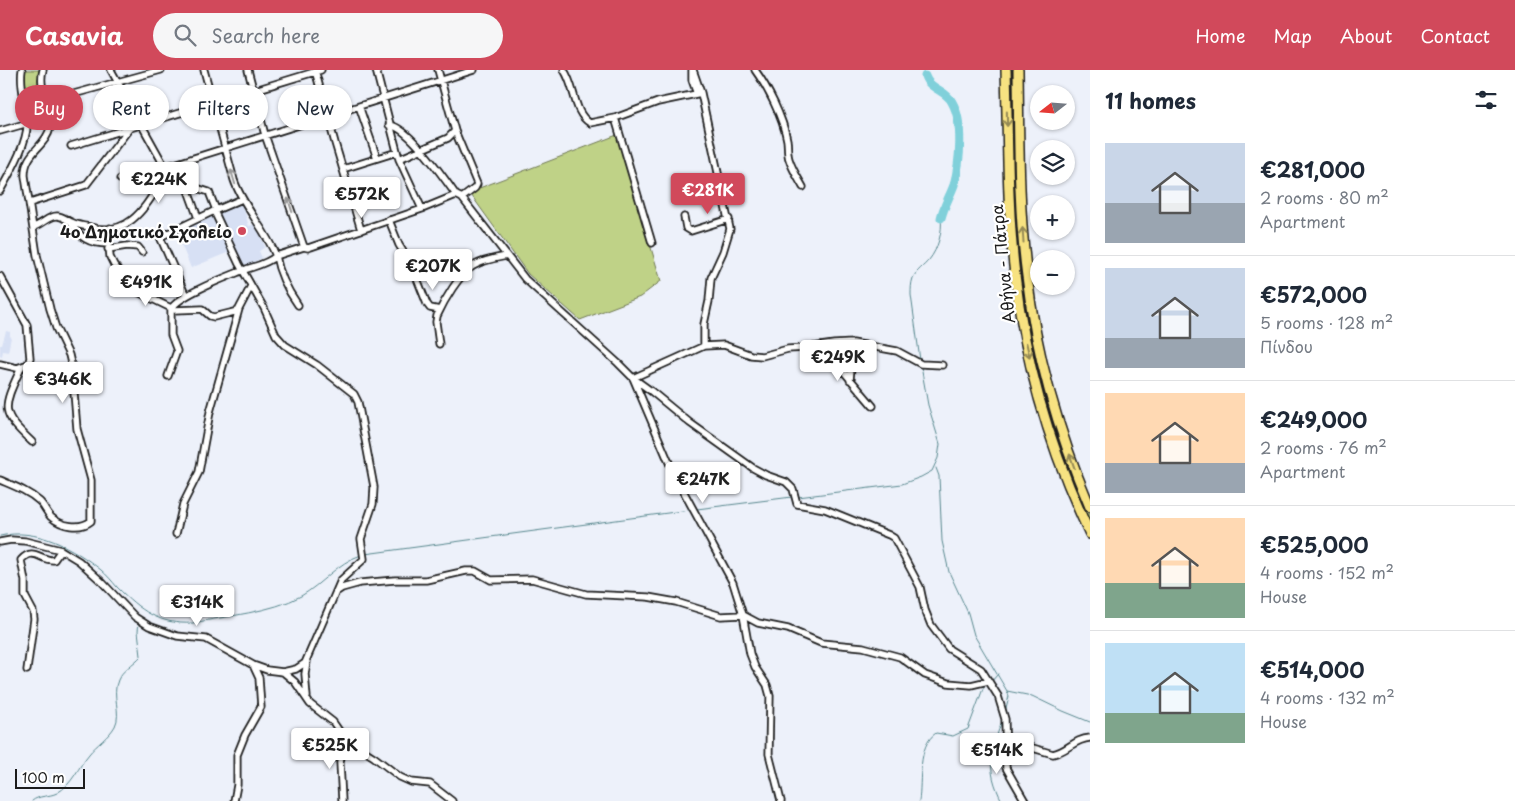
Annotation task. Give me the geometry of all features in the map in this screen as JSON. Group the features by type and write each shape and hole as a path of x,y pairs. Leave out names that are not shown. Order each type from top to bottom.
{"highway":[{"name":"Αθήνα - Πάτρα","path":"1006,70 1010,218 1015,277 1021,317 1050,431 1067,481 1090,534"},
{"name":"Αθήνα - Πάτρα","path":"1018,70 1022,217 1031,304 1056,411 1090,507"}],"street":[{"path":"22,70 22,85"},
{"path":"41,85 43,70"},
{"path":"111,70 120,85"},
{"path":"204,70 208,85"},
{"path":"248,70 252,85"},
{"path":"376,70 397,152 422,209"},
{"path":"438,70 455,131 477,184 475,188 462,198"},
{"path":"352,108 474,70"},
{"path":"564,70 572,85 578,109 582,116 590,122 615,118 645,106 699,94"},
{"path":"693,70 729,219 729,234 721,258 711,278 704,324 704,346"},
{"path":"755,70 772,97 784,127 788,142 789,159 803,187"},
{"path":"83,92 157,71"},
{"path":"268,87 317,71 320,85"},
{"path":"359,106 377,158"},
{"path":"615,118 652,243"},
{"path":"389,125 394,125 401,129 420,149 456,196 462,198 532,285 633,378 690,423 754,468 766,475 782,479 793,489 796,503 800,506 825,509 894,538 920,587 925,610 931,624 949,649 981,669 998,696 1004,714 1006,768 1025,801"},
{"path":"0,131 15,127"},
{"path":"0,191 18,154 26,130"},
{"path":"0,480 30,494 40,502 50,516 60,522 71,526 80,526 91,520 91,480 76,429 71,363 52,314 37,255 25,171 28,158 49,130"},
{"path":"71,146 123,130"},
{"path":"30,203 86,185 127,130"},
{"path":"33,227 54,217 64,218 70,222 99,230 123,226 132,222 165,176 164,167 144,130"},
{"path":"220,130 234,180 242,199 266,234 286,283 298,305"},
{"path":"264,130 306,248"},
{"path":"120,178 164,167 282,130"},
{"path":"332,130 362,230"},
{"path":"400,158 448,138 455,131"},
{"path":"343,169 397,152"},
{"path":"164,167 173,170 181,183 208,192 242,271 264,308 273,332 282,342 330,375 357,398 374,487 373,504 363,528 361,543 364,560 344,576 313,643 305,674 307,700"},
{"path":"186,185 198,218"},
{"path":"168,376 177,351 171,335 171,309 176,301 242,271 268,262 276,256 362,230 456,196"},
{"path":"186,296 160,237 242,199"},
{"path":"684,217 686,228 691,231 729,219"},
{"path":"389,220 399,245 412,266 427,304 430,308 440,310"},
{"path":"70,222 78,235 84,240 108,246 138,247 142,252"},
{"path":"110,228 108,246 112,262 136,291 171,309 183,311 202,309 214,317 238,311"},
{"path":"439,344 436,322 440,310 461,277 468,269 481,262 507,256"},
{"path":"0,276 2,285 25,318 30,362 20,368 0,364"},
{"path":"176,534 183,504 199,472 209,417 238,311 251,286"},
{"path":"633,378 704,346 724,345 751,355 762,356 788,349 853,343 897,351 921,364 942,365"},
{"path":"850,380 853,343"},
{"path":"834,344 839,366 873,406"},
{"path":"20,368 5,402 3,414 14,428 32,442"},
{"path":"633,378 668,461 733,583 743,615 750,654 755,667 767,685 770,696 769,754 781,801"},
{"path":"0,405 10,391"},
{"path":"0,542 11,540 25,541 61,550 79,561 93,573 139,620 170,634 206,639 253,665 267,670 283,672 299,668 308,659"},
{"path":"27,670 34,619 31,606 25,596 25,581 21,560 32,554 54,560 61,550"},
{"path":"336,592 342,588 360,583 426,580 456,572 470,571 491,580 532,579 582,593 648,598 676,602 721,616 743,615 758,623 788,629 821,643 863,647 900,657 925,674 948,683 971,685 988,681"},
{"path":"234,801 237,785 237,755 245,735 261,707 258,678 253,665"},
{"path":"283,672 295,682 307,700 333,722 344,738 374,757 400,778 411,782 425,782 433,785 452,801"},
{"path":"342,801 340,759 344,738"},
{"path":"1006,740 1053,754 1074,742 1090,738"}],"shaded area":[{"name":"4ο Δημοτικό Σχολείο","path":"241,201 249,226 256,224 265,247 259,251 262,258 242,268 217,212"},
{"path":"212,216 229,252 191,268 178,237 190,231 189,226"},
{"path":"6,331 10,332 11,337 8,352 3,351 2,356 0,355 0,345 2,345"}],"green space":[{"path":"25,70 40,70 39,85 25,85"},
{"path":"1011,70 1013,70 1017,218 1027,310 1070,467 1090,517 1090,523 1055,433 1037,370 1024,307 1017,249 1014,198"},
{"path":"617,135 661,281 640,297 580,320 528,274 469,192"}],"waterway":[{"path":"925,76 930,84 946,95 952,102 958,121 960,143 956,176 941,218"},
{"path":"920,360 911,284 914,275 935,251 940,234 941,218"},
{"path":"798,497 902,484 932,471 938,458 940,444 928,405 921,366"},
{"path":"936,468 939,476 942,541 949,572 968,613 974,635 1007,691 1009,696 1005,712"},
{"path":"697,509 792,497"},
{"path":"365,554 690,510"},
{"path":"0,536 27,534 54,541 67,547 101,570 125,595 142,609 160,619 181,623 193,623 277,606 301,596 344,563 361,555"},
{"path":"32,801 57,793 63,789 89,754 115,726 117,721 116,686 118,680 125,670 141,656 138,631 139,621"},
{"path":"991,682 998,674"},
{"path":"919,801 923,755 930,739 936,733 953,736 968,729 984,686 987,684"},
{"path":"1007,691 1032,696 1090,722"},
{"path":"1002,801 993,779 992,759 995,740 1003,718"}],"place":[{"name":"4ο Δημοτικό Σχολείο","path":"242,231"}]}
